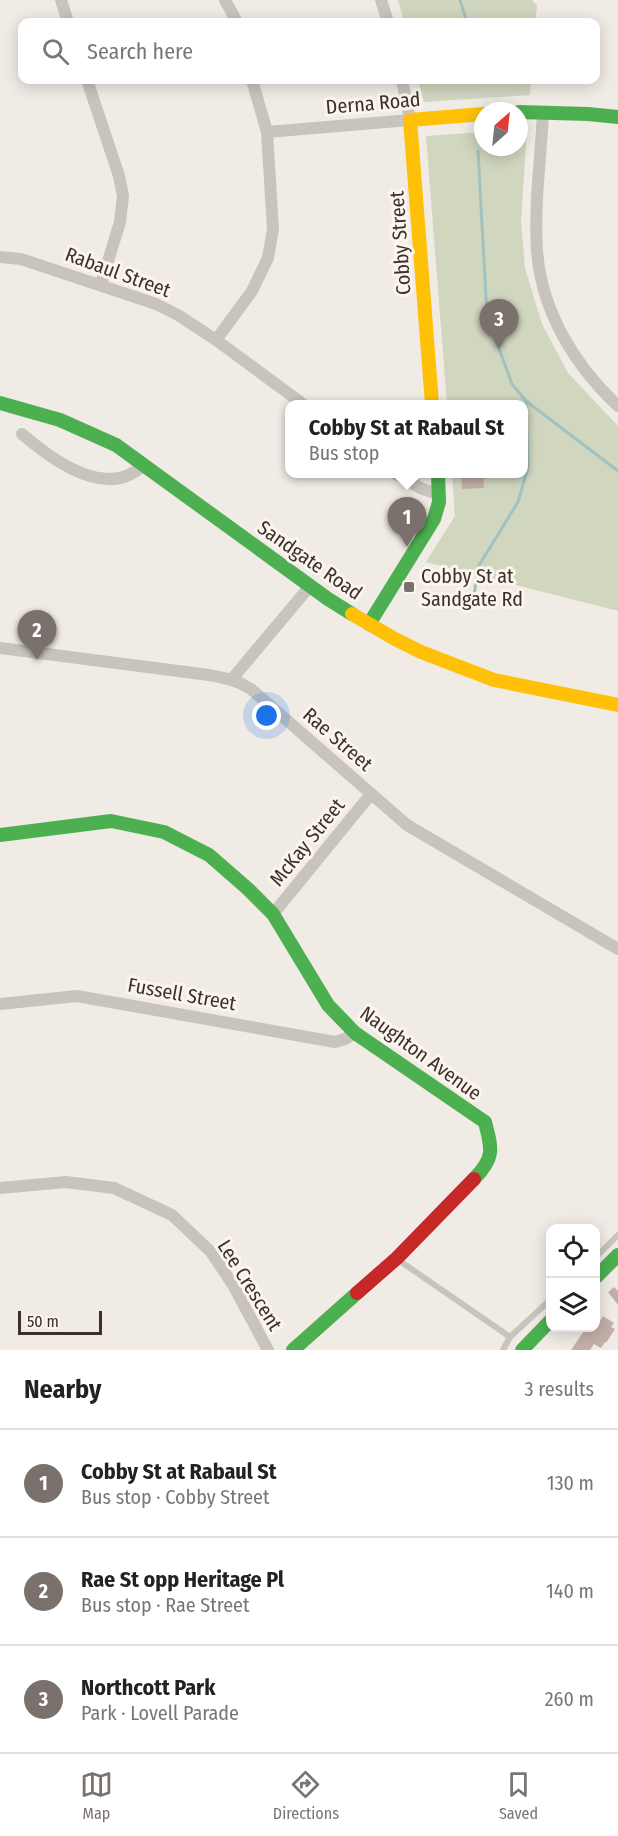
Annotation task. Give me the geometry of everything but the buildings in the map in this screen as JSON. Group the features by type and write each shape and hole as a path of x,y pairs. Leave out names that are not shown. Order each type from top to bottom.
{"street":[{"path":"61,0 67,18"},
{"path":"225,0 235,18"},
{"path":"381,0 387,18"},
{"path":"88,84 119,176 123,196 120,222 101,284"},
{"path":"216,340 252,291 268,258 273,229 267,132 253,84"},
{"name":"Cobby Street","path":"403,84 410,120 432,400"},
{"path":"528,112 618,117"},
{"path":"543,112 536,229 543,291 560,334 598,388 618,406"},
{"name":"Derna Road","path":"267,132 474,115"},
{"name":"Rabaul Street","path":"0,258 21,259 156,304 178,315 216,340 296,400"},
{"name":"Sandgate Road","path":"0,403 51,417 95,434 116,446 310,586 369,624 421,652 494,681 618,705"},
{"path":"22,434 54,459 87,475 125,477 136,472 143,465"},
{"path":"403,478 422,489 439,494"},
{"path":"369,624 434,519 439,502 438,478"},
{"path":"232,679 310,586"},
{"name":"Rae Street","path":"2,647 232,679 251,689 407,825 618,950"},
{"name":"McKay Street","path":"273,914 371,794"},
{"name":"Naughton Avenue","path":"0,835 111,821 164,832 208,855 273,914 328,1005 355,1033 485,1122 492,1149 484,1170 397,1258 292,1350"},
{"name":"Fussell Street","path":"0,1004 77,996 335,1042 355,1033"},
{"name":"Lee Crescent","path":"0,1188 66,1182 114,1188 172,1215 211,1252 233,1285 268,1350"},
{"path":"600,1273 618,1255"},
{"path":"522,1350 546,1325"}],"lane":[{"path":"600,1253 618,1236"},
{"path":"397,1258 510,1337"},
{"path":"503,1350 510,1337 546,1304"}],"green space":[{"path":"398,0 532,0 537,6 536,18 403,18"},
{"path":"419,84 531,84 530,95 424,102"},
{"path":"474,133 474,156 525,156 521,222 525,268 542,324 568,373 618,426 618,611 426,562 455,516 452,478 528,478 528,400 447,400 426,136"}],"waterway":[{"path":"460,0 466,18"},
{"path":"478,156 487,316 512,384 525,400"},
{"path":"528,403 618,471"},
{"path":"474,596 478,567 518,502 525,478"}],"traffic: fast":[{"path":"528,112 618,117"},
{"path":"0,403 60,420 116,445 352,614"},
{"path":"369,624 434,519 439,502 438,478"},
{"path":"0,835 111,821 164,832 209,855 273,914 328,1005 355,1033 485,1122 490,1146 489,1159 474,1179"},
{"path":"600,1273 618,1255"},
{"path":"293,1350 357,1293"},
{"path":"522,1350 546,1325"}],"traffic: slow":[{"path":"432,400 410,120 474,115"},
{"path":"352,614 421,652 494,680 618,705"}],"traffic: jam":[{"path":"357,1293 397,1258 474,1179"}],"place":[{"name":"Northcott Park","path":"499,349"},
{"name":"Cobby St at Rabaul St","path":"407,547"},
{"name":"Cobby St at Sandgate Rd","path":"409,587"},
{"name":"Rae St opp Heritage Pl","path":"37,660"}]}
